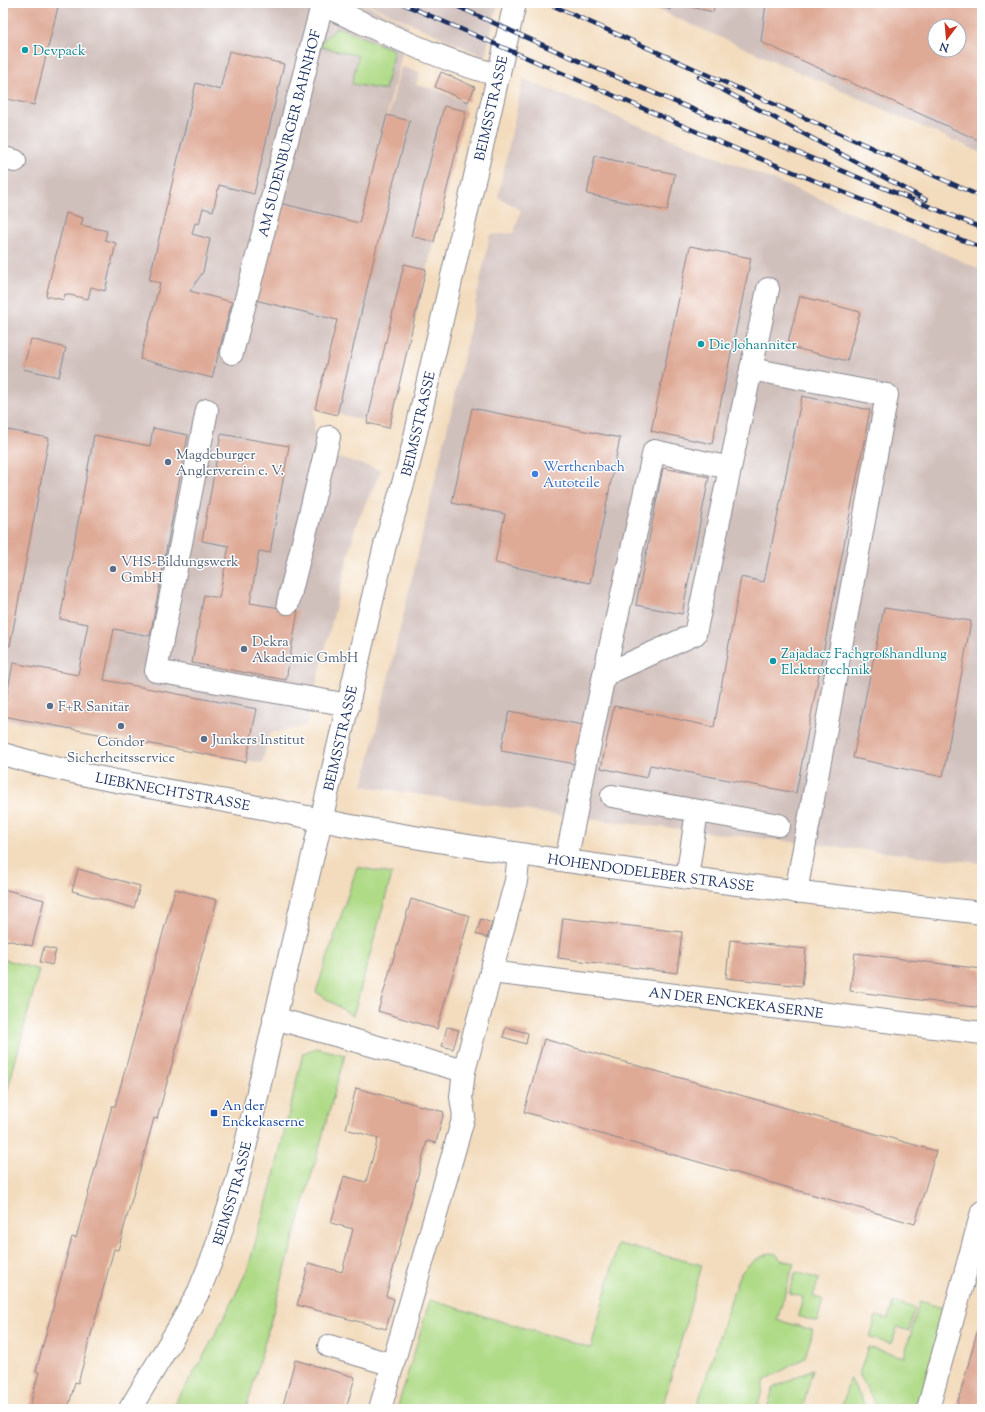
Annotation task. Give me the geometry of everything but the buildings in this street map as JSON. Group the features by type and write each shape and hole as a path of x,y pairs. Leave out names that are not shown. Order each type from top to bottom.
{"street":[{"name":"BEIMSSTRASSE","path":"130,1409 190,1308 199,1290 214,1254 238,1178 274,1018 349,706 385,545 409,463 515,3"},
{"name":"AM SUDENBURGER BAHNHOF","path":"232,353 322,4 436,54 473,68 499,75"},
{"path":"604,675 695,634 768,289"},
{"path":"751,369 886,395 796,892"},
{"path":"206,410 156,671 349,706"},
{"path":"288,604 329,437"},
{"path":"566,861 604,675 654,451 730,468"},
{"name":"LIEBKNECHTSTRASSE","path":"3,754 43,766 321,820"},
{"path":"612,796 779,825"},
{"path":"687,878 697,811"},
{"name":"HOHENDODELEBER STRASSE","path":"321,820 372,830 566,861 796,892 982,913"},
{"path":"380,1409 464,1116 461,1097 464,1072 516,881 519,854"},
{"name":"AN DER ENCKEKASERNE","path":"491,972 982,1033"},
{"path":"274,1018 464,1072"},
{"path":"928,1409 982,1212"},
{"path":"329,1346 393,1365"}],"shaded area":[{"path":"3,3 362,3 409,25 314,411 315,451 381,470 356,525 306,726 270,733 262,763 3,719"},
{"path":"366,3 498,3 485,57"},
{"path":"643,3 982,3 982,153"},
{"path":"401,67 420,72 416,85 437,90 464,102 465,110 390,427 315,408"},
{"path":"523,79 809,194 982,270 982,863 562,816 363,786 459,378 490,235 514,233 521,210 498,197"}],"green space":[{"path":"338,27 394,50 385,90 352,84 358,56 317,46"},
{"path":"357,867 392,874 353,1016 316,992"},
{"path":"3,959 39,970 3,1108"},
{"path":"316,1048 345,1055 246,1409 171,1409 201,1361 248,1268 273,1180 303,1053"},
{"path":"618,1244 702,1265 662,1409 397,1409 430,1300 591,1348"},
{"path":"770,1253 776,1254 781,1260 794,1263 777,1320 813,1330 805,1358 765,1380 757,1409 696,1409 738,1278 744,1269 752,1262"},
{"path":"796,1272 819,1279 813,1296 823,1300 817,1322 798,1316 803,1297 789,1293"},
{"path":"920,1301 946,1309 917,1409 878,1409 859,1374 868,1347 904,1357"},
{"path":"893,1302 915,1308 909,1331 897,1327 892,1344 870,1338 876,1316 888,1319"},
{"path":"813,1369 802,1409 767,1409 773,1388"},
{"path":"850,1378 867,1409 841,1409"}],"railway":[{"path":"401,3 741,151 982,248"},
{"path":"450,3 648,91 982,228"},
{"path":"547,3 982,197"},
{"path":"699,77 926,200"}],"place":[{"name":"Devpack","path":"25,50"},
{"name":"Die Johanniter","path":"701,344"},
{"name":"Magdeburger Anglerverein e. V.","path":"168,462"},
{"name":"Werthenbach Autoteile","path":"535,474"},
{"name":"VHS-Bildungswerk GmbH","path":"113,569"},
{"name":"Dekra Akademie GmbH","path":"244,649"},
{"name":"Zajadacz Fachgroßhandlung Elektrotechnik","path":"773,661"},
{"name":"F+R Sanitär","path":"50,706"},
{"name":"Condor Sicherheitsservice","path":"121,726"},
{"name":"Junkers Institut","path":"204,739"},
{"name":"An der Enckekaserne","path":"214,1113"}]}
